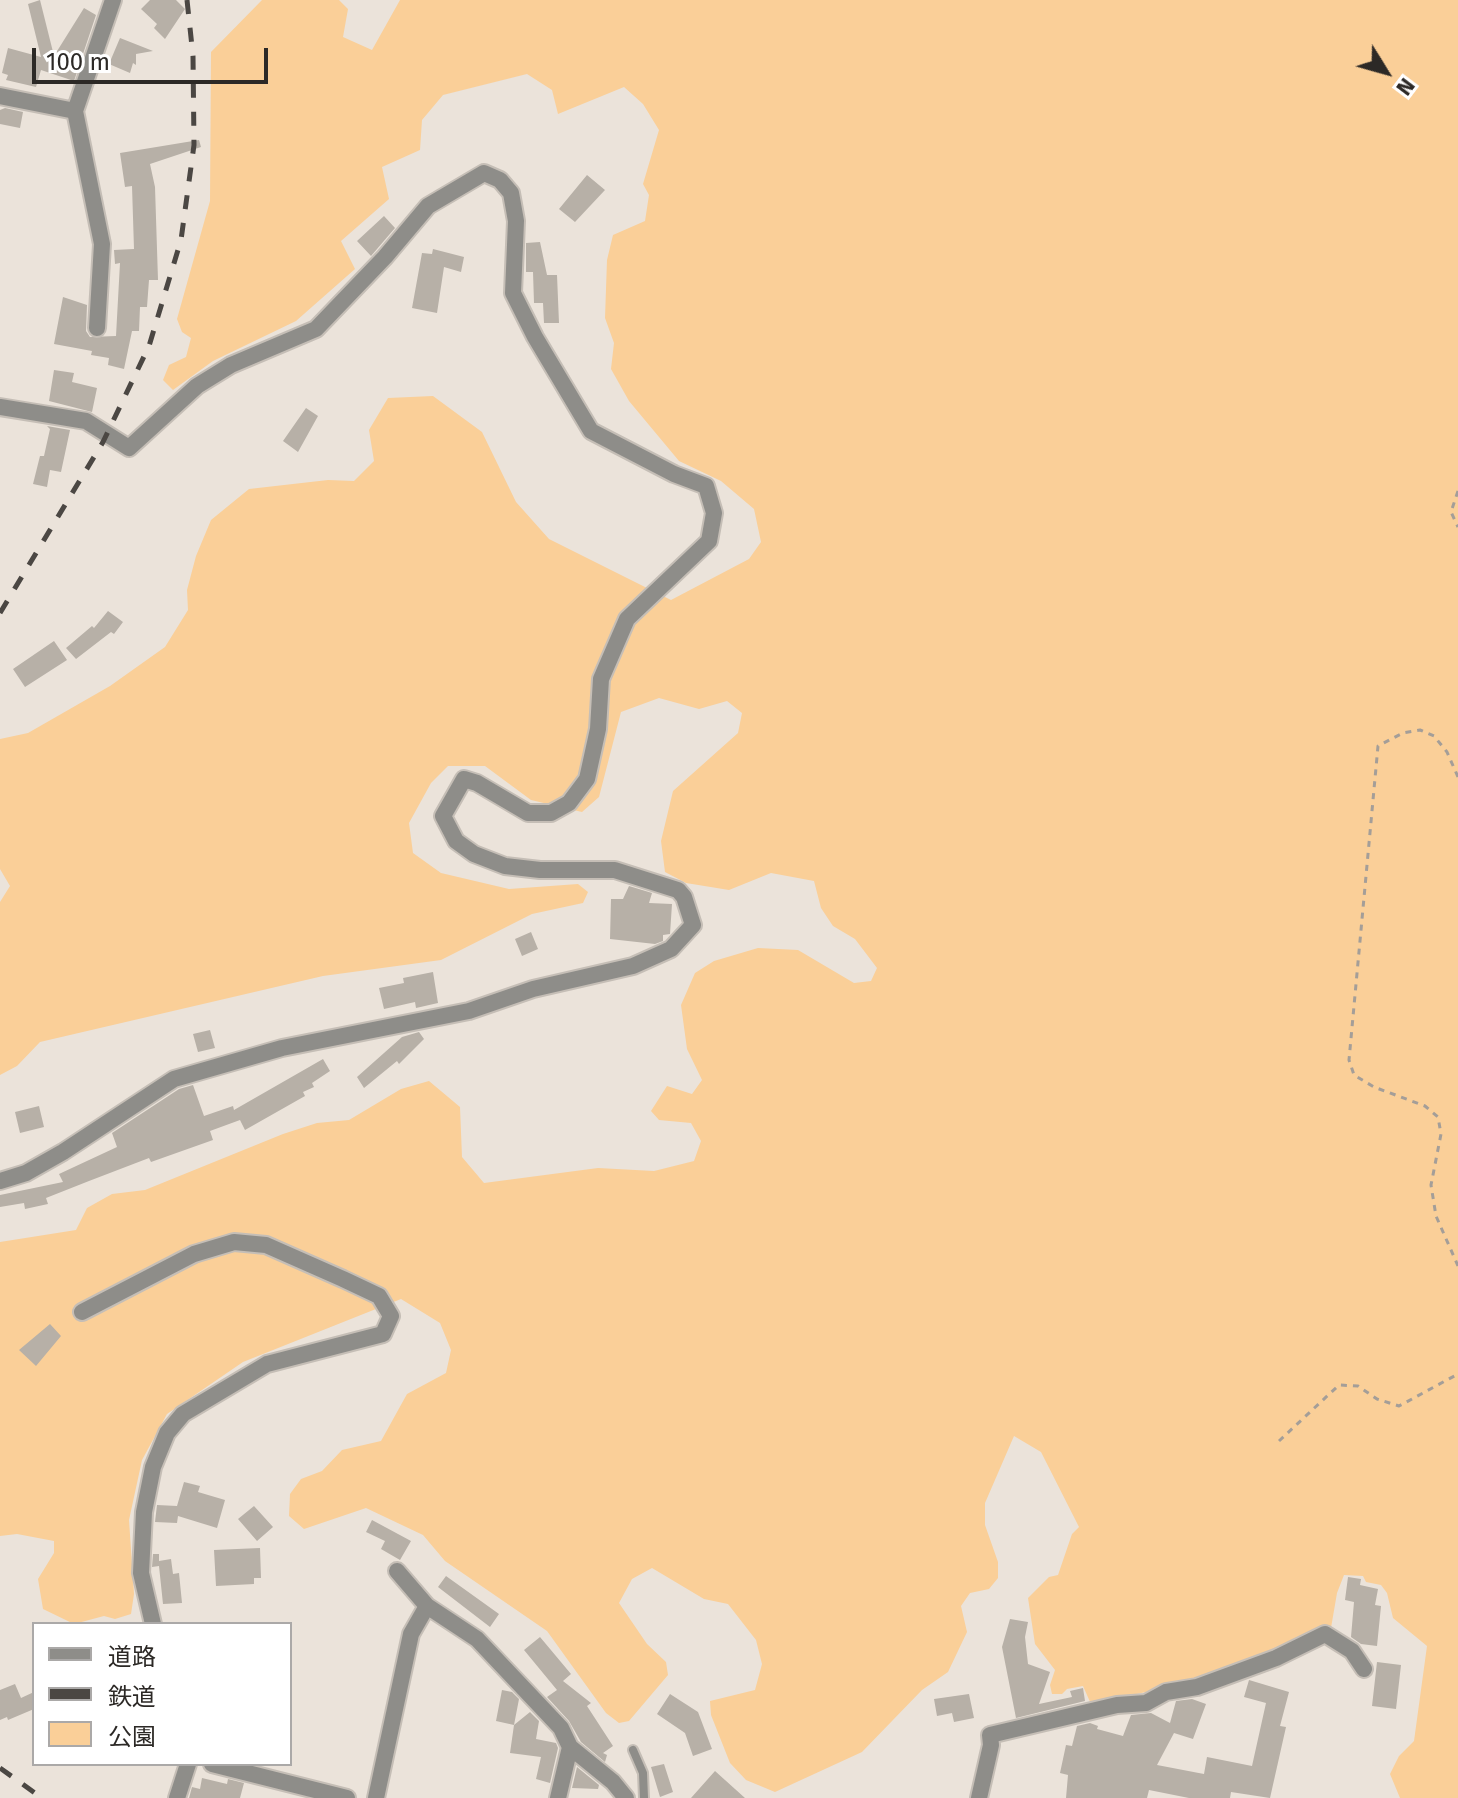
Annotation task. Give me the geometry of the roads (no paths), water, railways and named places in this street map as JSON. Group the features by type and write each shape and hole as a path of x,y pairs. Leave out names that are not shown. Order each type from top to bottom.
{"street":[{"path":"97,328 102,244 75,111 113,0"},
{"path":"0,96 75,111"},
{"path":"0,407 86,421 129,448 197,386 231,365 316,329 385,257 428,206 484,173 500,180 511,193 516,221 513,293 535,337 591,431 674,474 706,486 714,513 709,541 627,619 601,679 598,729 587,779 569,803 551,813 528,813 477,783 464,779 443,816 456,841 474,854 505,866 540,870 615,870 678,890 684,897 693,925 671,949 633,966 533,989 469,1011 282,1048 174,1079 63,1152 26,1173 0,1181"},
{"path":"82,1312 194,1254 234,1242 266,1245 343,1279 379,1296 391,1316 383,1334 267,1364 183,1414 167,1433 153,1467 144,1512 141,1573 153,1622"},
{"path":"397,1571 427,1606 477,1639 499,1660 561,1728 570,1747 613,1782 626,1798"},
{"path":"376,1798 411,1634 427,1606"},
{"path":"979,1798 991,1745 990,1735 1117,1705 1146,1703 1166,1692 1197,1687 1276,1658 1325,1634 1352,1651 1364,1669"},
{"path":"558,1798 570,1747"},
{"path":"177,1798 187,1766"},
{"path":"220,1766 347,1798"}],"lane":[{"path":"633,1750 643,1773 644,1798"}],"railway":[{"path":"0,613 103,442 149,346 181,240 194,145 193,56 187,0"},
{"path":"0,1768 42,1798"}]}
